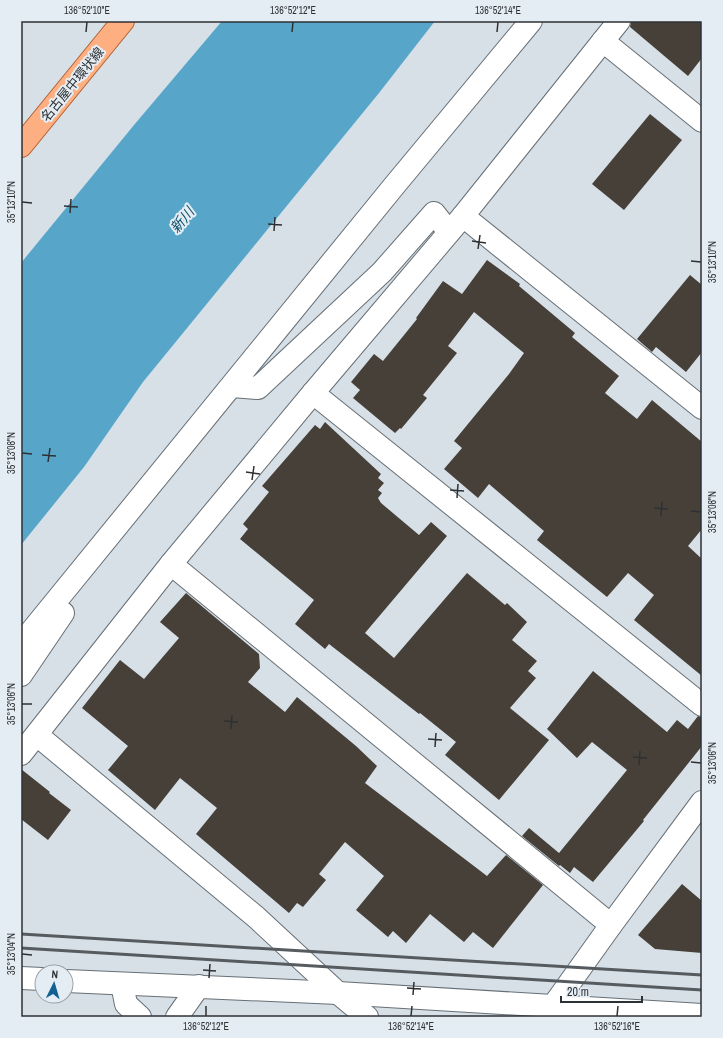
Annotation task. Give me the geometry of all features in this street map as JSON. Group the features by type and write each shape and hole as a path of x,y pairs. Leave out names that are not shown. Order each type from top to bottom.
{"main road":[{"name":"名古屋中環状線","path":"21,146 123,21"}],"street":[{"path":"21,644 531,21"},
{"path":"21,754 171,564 456,224 619,21"},
{"path":"603,41 702,121"},
{"path":"232,386 258,388 382,272 434,213 456,224 702,408"},
{"path":"313,393 702,705"},
{"path":"21,675 142,496"},
{"path":"171,564 610,925"},
{"path":"37,735 256,917 338,993 367,1017"},
{"path":"549,1012 610,925 702,802"},
{"path":"21,978 34,979"},
{"path":"74,981 338,993 549,1012 702,1015"},
{"path":"122,984 126,1004 140,1017"},
{"path":"177,1017 199,986"}],"water":[{"name":"新川","path":"222,21 435,21 379,93 143,382 84,467 21,545 21,263 134,125"}],"building":[{"path":"631,21 702,21 702,58 688,76 630,27"},
{"path":"650,114 682,140 624,210 592,184"},
{"path":"487,260 520,284 519,286 575,333 572,337 619,376 605,393 637,419 652,400 702,442 702,529 688,546 702,559 702,676 634,620 654,595 628,573 607,597 537,540 544,531 489,484 478,498 444,469 462,448 454,441 509,374 524,353 474,312 448,346 457,353 423,395 427,398 401,429 400,428 395,433 353,398 360,390 351,382 374,354 383,361 417,319 416,318 443,281 462,294"},
{"path":"690,275 702,285 702,352 686,372 656,347 652,352 637,339"},
{"path":"325,422 381,474 378,478 384,483 378,490 382,493 378,498 381,503 419,535 431,522 447,536 365,633 394,658 467,573 505,605 507,603 527,622 512,640 537,661 528,671 536,678 510,708 549,740 499,800 445,755 456,742 329,644 325,649 295,624 314,600 240,539 248,529 243,524 269,492 262,486 315,425 320,429"},
{"path":"186,593 259,654 260,668 248,682 285,712 297,697 356,746 377,766 365,783 487,876 506,855 543,885 493,948 473,932 464,942 430,914 406,943 393,931 388,937 356,910 384,876 345,842 319,874 326,880 303,907 297,903 289,913 196,834 217,808 180,778 155,810 108,770 128,746 82,708 120,660 144,679 179,638 160,622"},
{"path":"593,671 667,732 677,720 688,729 698,716 702,717 702,746 643,820 644,821 593,882 574,867 570,873 560,865 559,866 522,836 529,828 559,853 627,770 592,742 577,758 547,729"},
{"path":"21,769 71,810 48,840 21,819"},
{"path":"682,884 702,901 702,953 655,949 638,935"}],"railway":[{"path":"21,934 702,975"},
{"path":"21,948 702,990"}]}
